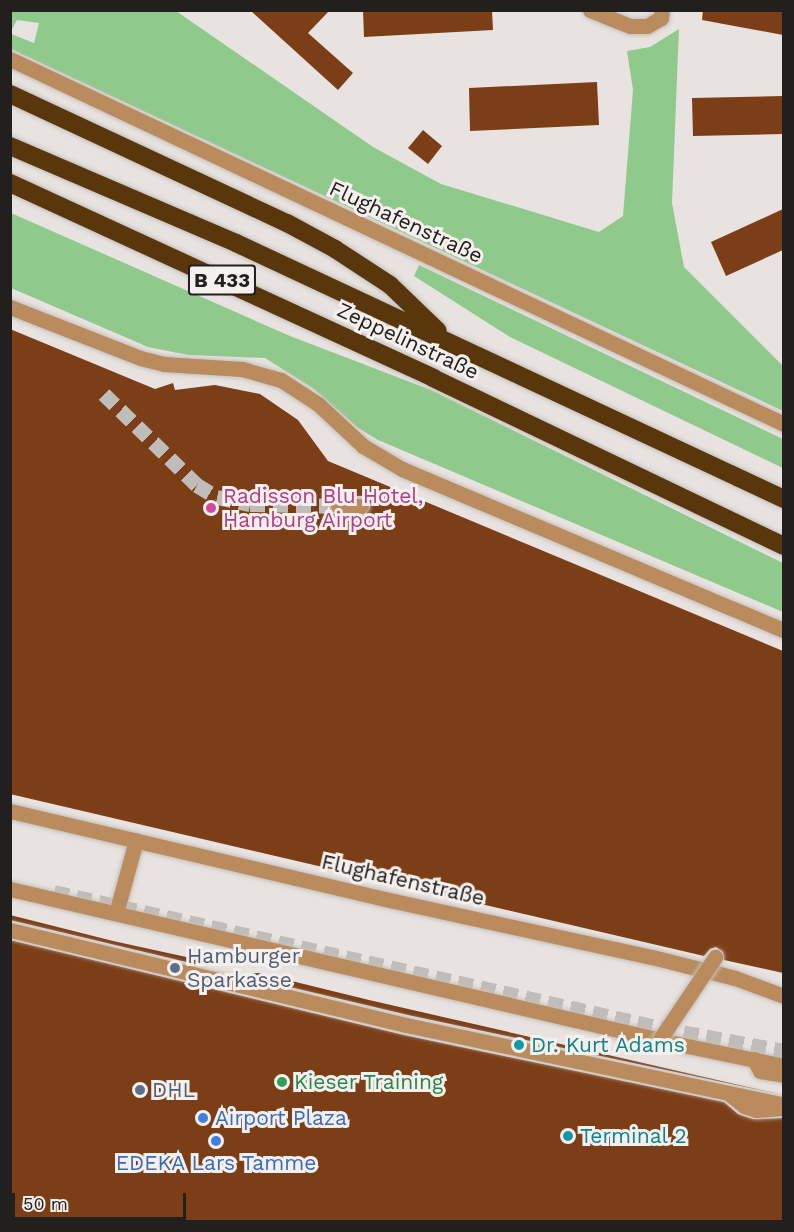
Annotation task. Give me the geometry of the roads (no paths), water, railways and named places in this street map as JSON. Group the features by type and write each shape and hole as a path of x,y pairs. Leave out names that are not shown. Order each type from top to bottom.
{"highway":[{"path":"10,94 287,223 335,249 390,285 451,342"},
{"name":"Zeppelinstraße","path":"10,146 236,243 783,499"},
{"name":"Zeppelinstraße","path":"10,183 433,378 783,546"}],"street":[{"path":"590,10 630,26 647,26 662,14"},
{"name":"Flughafenstraße","path":"10,59 783,424"},
{"path":"10,307 140,358 164,364 242,369 281,380 318,404 363,446 402,470 783,630"},
{"path":"338,506 361,507"},
{"name":"Flughafenstraße","path":"10,811 660,959 735,978 783,996"},
{"path":"118,906 136,840"},
{"path":"10,889 783,1066"},
{"path":"10,930 406,1025 783,1104"},
{"path":"660,1039 715,957"},
{"path":"754,1059 766,1051 783,1055"},
{"path":"754,1059 760,1071 783,1075"},
{"path":"726,1091 744,1107 756,1110 783,1104"}],"tunnel":[{"path":"104,394 197,485 217,497 250,504 338,506"},
{"path":"54,892 661,1028 784,1051"}],"place":[{"name":"Radisson Blu Hotel, Hamburg Airport","path":"211,508"},
{"name":"Hamburger Sparkasse","path":"175,968"},
{"name":"Dr. Kurt Adams","path":"519,1045"},
{"name":"Kieser Training","path":"282,1082"},
{"name":"DHL","path":"140,1090"},
{"name":"Airport Plaza","path":"203,1118"},
{"name":"Terminal 2","path":"568,1136"},
{"name":"EDEKA Lars Tamme","path":"216,1141"}]}
